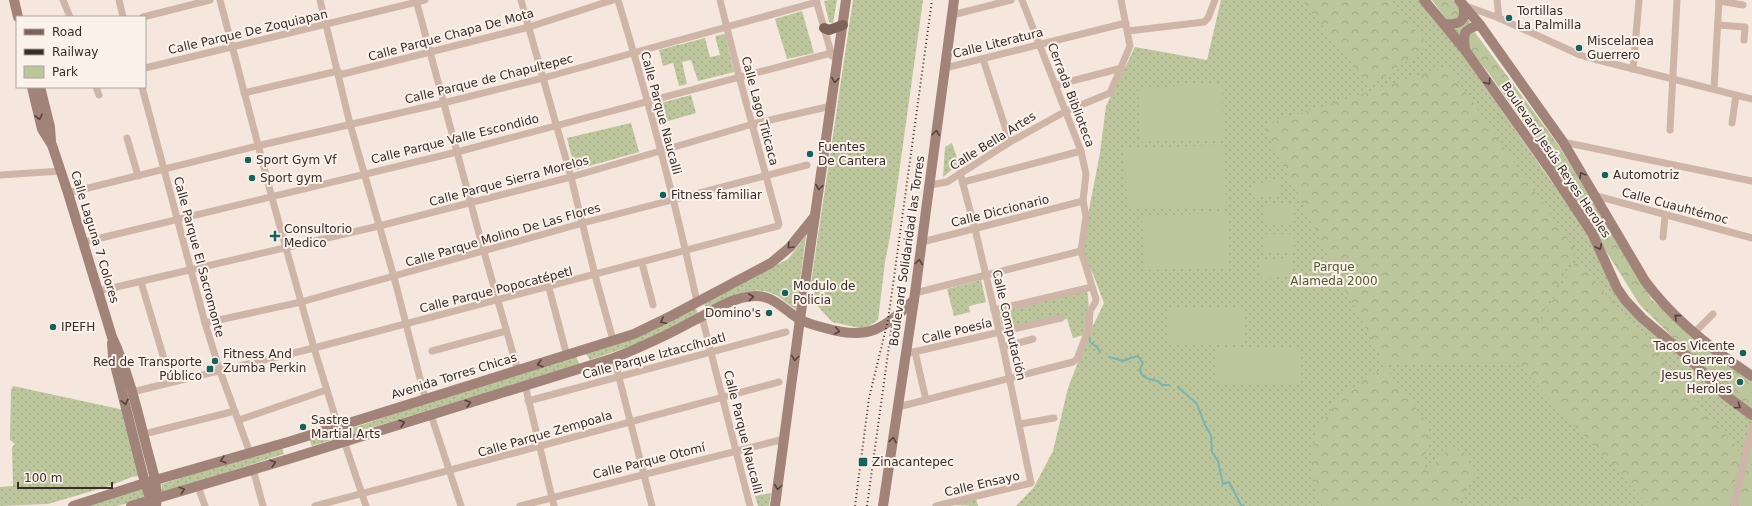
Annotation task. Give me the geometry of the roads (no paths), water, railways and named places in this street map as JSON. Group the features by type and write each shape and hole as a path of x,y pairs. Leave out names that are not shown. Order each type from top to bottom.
{"main road":[{"path":"14,0 18,16"},
{"path":"775,506 814,216 846,0"},
{"name":"Boulevard Solidaridad las Torres","path":"883,506 898,407 910,353 914,297 954,0"},
{"name":"Boulevard Jesús Reyes Heroles","path":"1424,0 1465,50 1551,171 1592,233 1617,288 1626,301 1642,318 1687,356 1725,395 1752,415"},
{"path":"1444,24 1457,24 1463,19 1464,15 1461,2"},
{"name":"Boulevard Jesús Reyes Heroles","path":"1461,2 1480,25 1563,142 1645,281 1668,309 1736,365 1752,376"},
{"path":"824,28 829,30 843,25"},
{"path":"1465,50 1464,38 1466,31 1472,27 1480,25"},
{"name":"Calle Laguna 7 Colores","path":"32,88 42,129 52,145"},
{"name":"Calle Laguna 7 Colores","path":"40,88 50,127 52,145 84,242 112,337 120,355 132,392 144,434 154,503"},
{"name":"Avenida Torres Chicas","path":"72,506 150,481 288,442 425,398 566,356 646,329 770,263 790,247 814,216"},
{"path":"131,506 154,503 253,469 614,358 655,341 735,300 745,297 766,297 778,302 800,319 832,330 851,333 865,333 888,324 914,297"},
{"path":"697,302 701,308 702,317"},
{"name":"Calle Laguna 7 Colores","path":"112,337 113,358 150,481"},
{"path":"580,351 582,362 586,366"},
{"path":"306,436 306,446 312,451"},
{"path":"288,442 293,446 294,453 292,458"}],"street":[{"path":"63,0 70,16"},
{"path":"119,0 123,16"},
{"path":"146,16 210,0"},
{"path":"220,0 257,146 326,390 338,426"},
{"path":"320,0 350,124 407,324 425,398"},
{"name":"Calle Parque De Zoquiapan","path":"146,68 425,0"},
{"path":"521,0 557,125 595,275 614,340"},
{"name":"Calle Parque Chapa De Mota","path":"244,93 430,52 529,27 614,0"},
{"name":"Calle Parque Naucalli","path":"618,0 673,201 697,302"},
{"name":"Calle Lago Titicaca","path":"720,0 779,224 777,227"},
{"path":"952,15 1011,0"},
{"name":"Cerrada Biblioteca","path":"1022,0 1081,151 1086,180 1083,201 1086,216 1081,251"},
{"name":"Calle Bella Artes","path":"930,185 947,182 1010,142 1066,110 1108,94 1122,68 1130,46 1121,0"},
{"path":"1128,31 1204,22 1208,18 1215,0"},
{"path":"1497,0 1499,18"},
{"path":"1633,69 1638,0"},
{"path":"1670,130 1677,0"},
{"path":"416,1 484,252 518,370"},
{"path":"817,1 831,53 837,65"},
{"name":"Calle Parque de Chapultepec","path":"68,193 257,146 543,78 817,1"},
{"path":"1714,89 1719,1 1743,4"},
{"path":"1461,2 1580,54 1752,99"},
{"name":"Calle Literatura","path":"945,68 1126,23"},
{"path":"1718,25 1744,27 1744,40"},
{"name":"Calle Parque Valle Escondido","path":"84,242 272,198 457,152 739,76 831,53"},
{"path":"983,59 1010,142"},
{"path":"1056,85 1122,68"},
{"path":"96,88 99,95"},
{"name":"Calle Parque El Sacromonte","path":"142,88 205,323 220,371 250,453"},
{"path":"1732,123 1736,95"},
{"name":"Calle Parque Sierra Morelos","path":"99,291 379,226 571,177 753,124 831,106"},
{"path":"127,138 138,176"},
{"path":"1563,142 1752,182"},
{"path":"964,182 1081,151"},
{"name":"Calle Parque Molino De Las Flores","path":"205,323 301,302 484,252 583,223 766,177 807,165"},
{"path":"0,175 61,171"},
{"name":"Calle Computación","path":"960,173 964,182 1003,347 1031,482"},
{"name":"Calle Cuauhtémoc","path":"1593,195 1665,216 1752,238"},
{"name":"Calle Diccionario","path":"922,242 1083,201"},
{"path":"1663,237 1665,216"},
{"name":"Calle Parque Popocatépetl","path":"132,392 314,348 549,288 777,227"},
{"path":"898,407 1070,363 1077,359 1089,328 1090,311 1096,302 1081,251 986,274 914,297"},
{"path":"642,263 653,305"},
{"path":"141,282 164,358"},
{"path":"994,310 1092,287"},
{"path":"549,288 566,356"},
{"path":"1695,332 1713,314"},
{"name":"Calle Parque Naucalli","path":"702,317 737,451 748,506"},
{"name":"Calle Poesía","path":"910,353 1061,318"},
{"path":"432,351 506,331"},
{"name":"Calle Parque Iztaccíhuatl","path":"528,401 786,332"},
{"path":"1003,347 1033,339"},
{"path":"910,353 926,400"},
{"path":"614,358 620,376 652,506"},
{"name":"Calle Parque Zempoala","path":"315,506 449,472 631,421 780,382"},
{"path":"525,385 554,506"},
{"path":"239,420 326,390"},
{"path":"144,434 235,411"},
{"path":"431,415 460,506"},
{"path":"1020,424 1054,418"},
{"path":"1734,506 1752,426"},
{"name":"Calle Parque Otomí","path":"520,506 784,439"},
{"path":"344,441 366,506"},
{"path":"253,469 263,506"},
{"name":"Calle Ensayo","path":"936,506 1030,484 1031,482"},
{"path":"200,492 205,506"}],"waterway":[{"path":"1089,336 1090,342 1097,347 1100,352"},
{"path":"1109,357 1124,361 1138,356 1143,363 1140,371 1141,374 1147,378 1158,381 1162,385 1169,385"},
{"path":"1178,387 1197,404 1205,425 1211,435 1212,452 1218,461 1223,484 1229,482 1241,505 1244,506"}],"railway":[{"path":"855,506 869,398 888,320 932,0"},
{"path":"867,506 892,324"}],"place":[{"name":"Tortillas La Palmilla","path":"1509,18"},
{"name":"Miscelanea Guerrero","path":"1579,48"},
{"name":"Fuentes De Cantera","path":"810,154"},
{"name":"Sport Gym Vf","path":"248,160"},
{"name":"Automotriz","path":"1605,175"},
{"name":"Sport gym","path":"252,178"},
{"name":"Fitness familiar","path":"663,195"},
{"name":"Consultorio Medico","path":"275,236"},
{"name":"Modulo de Policia","path":"785,293"},
{"name":"Domino's","path":"769,313"},
{"name":"IPEFH","path":"53,327"},
{"name":"Tacos Vicente Guerrero","path":"1743,353"},
{"name":"Fitness And Zumba Perkin","path":"215,361"},
{"name":"Red de Transporte Público","path":"210,369"},
{"name":"Jesus Reyes Heroles","path":"1740,382"},
{"name":"Sastre Martial Arts","path":"303,427"},
{"name":"Zinacantepec","path":"863,462"}],"park label":[{"name":"Parque Alameda 2000","path":"1334,274"}]}
